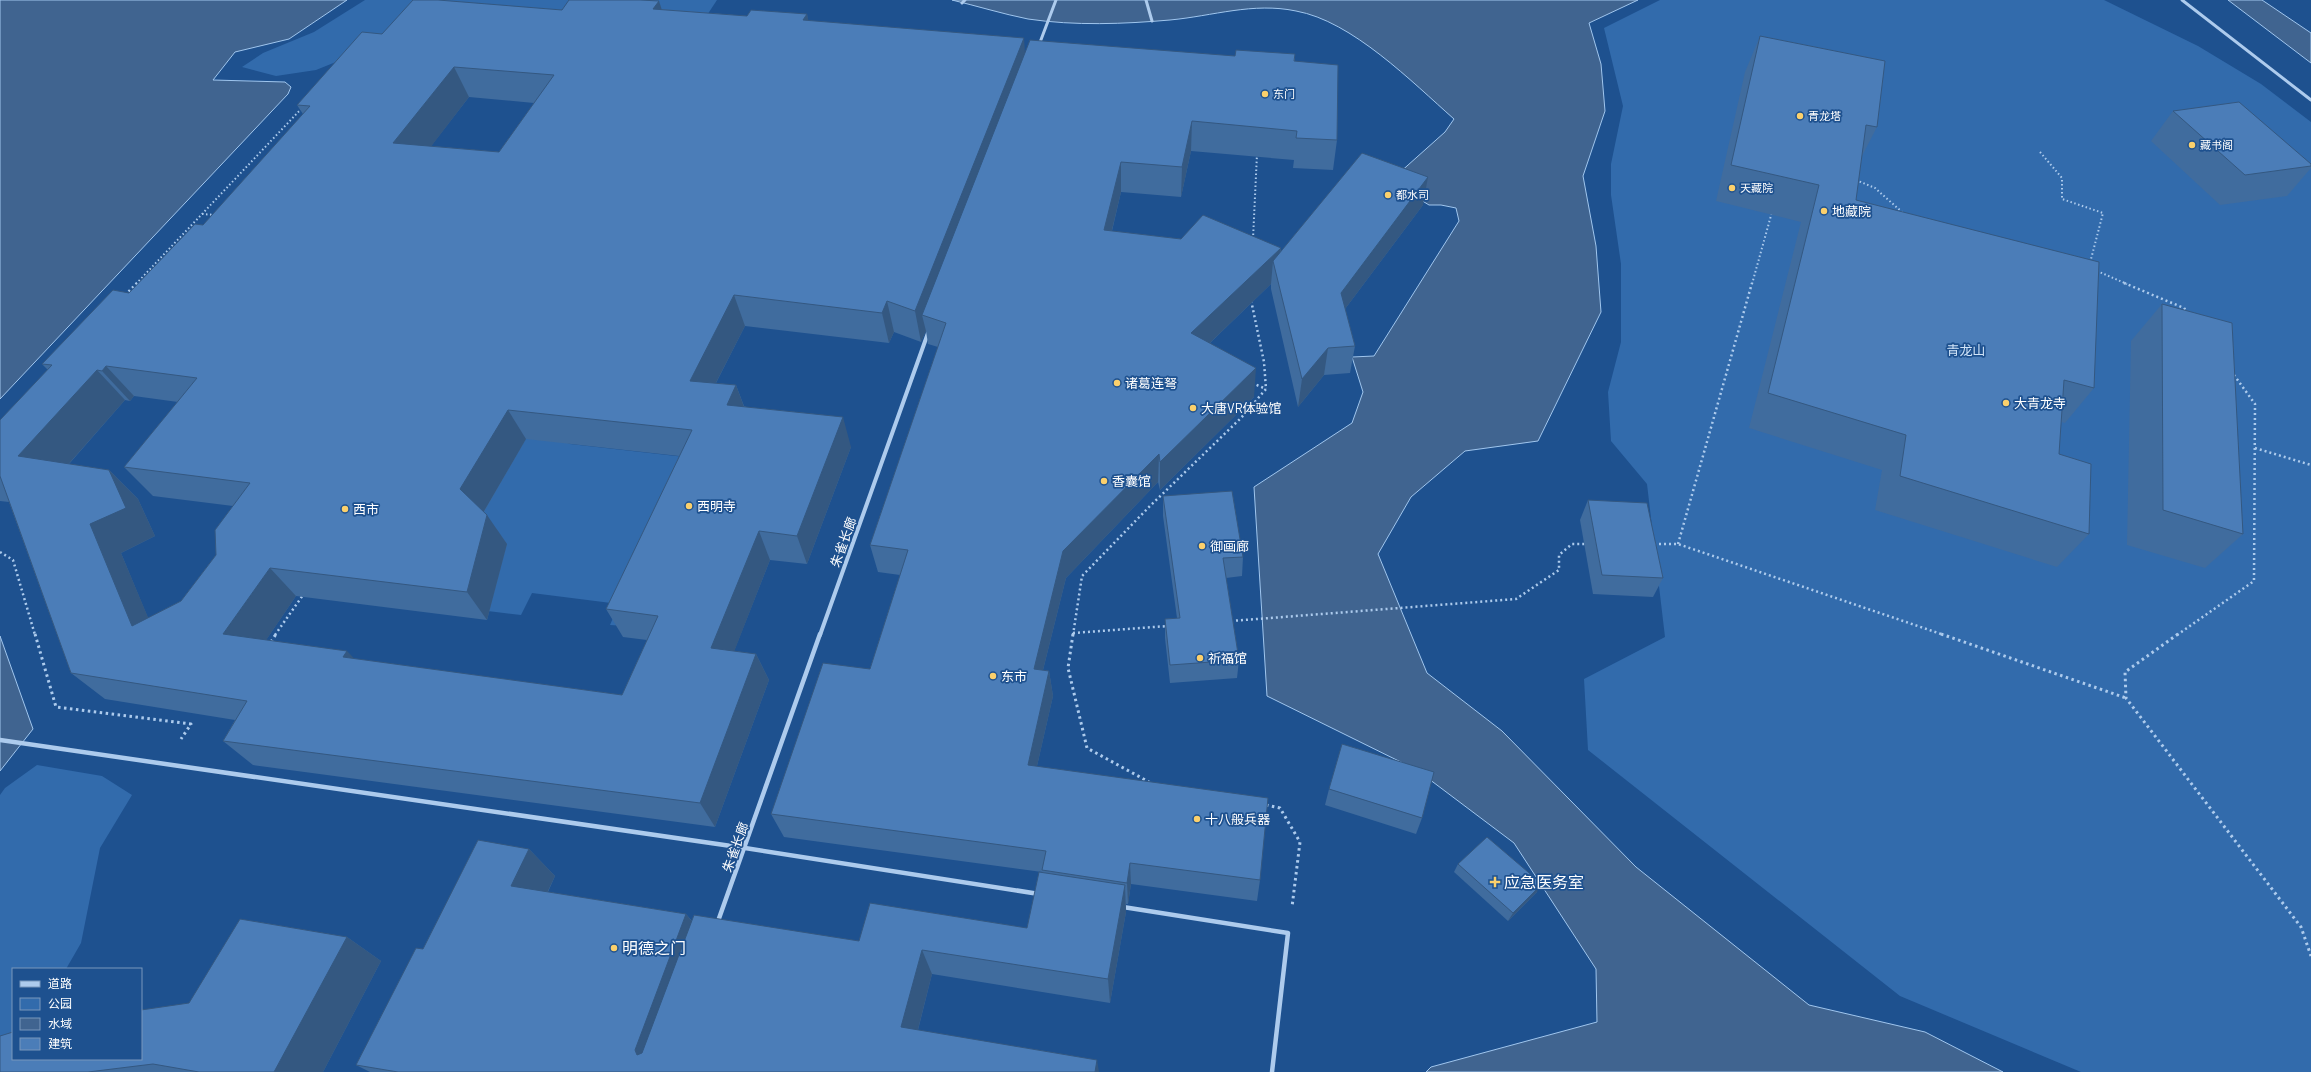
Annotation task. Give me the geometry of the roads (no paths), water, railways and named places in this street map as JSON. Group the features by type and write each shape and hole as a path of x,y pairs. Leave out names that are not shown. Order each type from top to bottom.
{"street":[{"path":"1037,48 1056,0"},
{"path":"1146,0 1152,20"},
{"path":"2182,0 2311,100"},
{"name":"朱雀长廊","path":"713,933 746,848 931,326"},
{"path":"0,740 746,848 1044,895"},
{"path":"1115,906 1288,933 1272,1072"}],"water":[{"path":"0,0 347,0 289,39 235,52 213,80 285,82 291,87 288,94 0,399"},
{"path":"952,0 1638,0 1589,23 1601,64 1605,111 1583,176 1596,246 1601,312 1538,441 1465,451 1411,497 1378,554 1427,673 1502,731 1636,867 1809,1005 1925,1032 2003,1072 1426,1072 1431,1067 1597,1022 1596,969 1514,843 1417,770 1267,696 1254,487 1352,423 1363,392 1352,357 1374,356 1459,221 1456,208 1441,205 1429,205 1398,186 1398,174 1445,132 1454,119 1400,71 1360,40 1317,17 1296,11 1264,8 1135,23 1064,23 1028,19"},
{"path":"2228,0 2262,0 2311,33 2311,63"},
{"path":"0,636 33,729 0,771"}],"place":[{"name":"东门","path":"1265,94"},
{"name":"青龙塔","path":"1800,116"},
{"name":"藏书阁","path":"2192,145"},
{"name":"天藏院","path":"1732,188"},
{"name":"都水司","path":"1388,195"},
{"name":"地藏院","path":"1824,211"},
{"name":"诸葛连弩","path":"1117,383"},
{"name":"大青龙寺","path":"2006,403"},
{"name":"大唐VR体验馆","path":"1193,408"},
{"name":"香囊馆","path":"1104,481"},
{"name":"西明寺","path":"689,506"},
{"name":"西市","path":"345,509"},
{"name":"御画廊","path":"1202,546"},
{"name":"祈福馆","path":"1200,658"},
{"name":"东市","path":"993,676"},
{"name":"十八般兵器","path":"1197,819"},
{"name":"应急医务室","path":"1495,882"},
{"name":"明德之门","path":"614,948"}],"park label":[{"name":"青龙山","path":"1966,350"}]}
